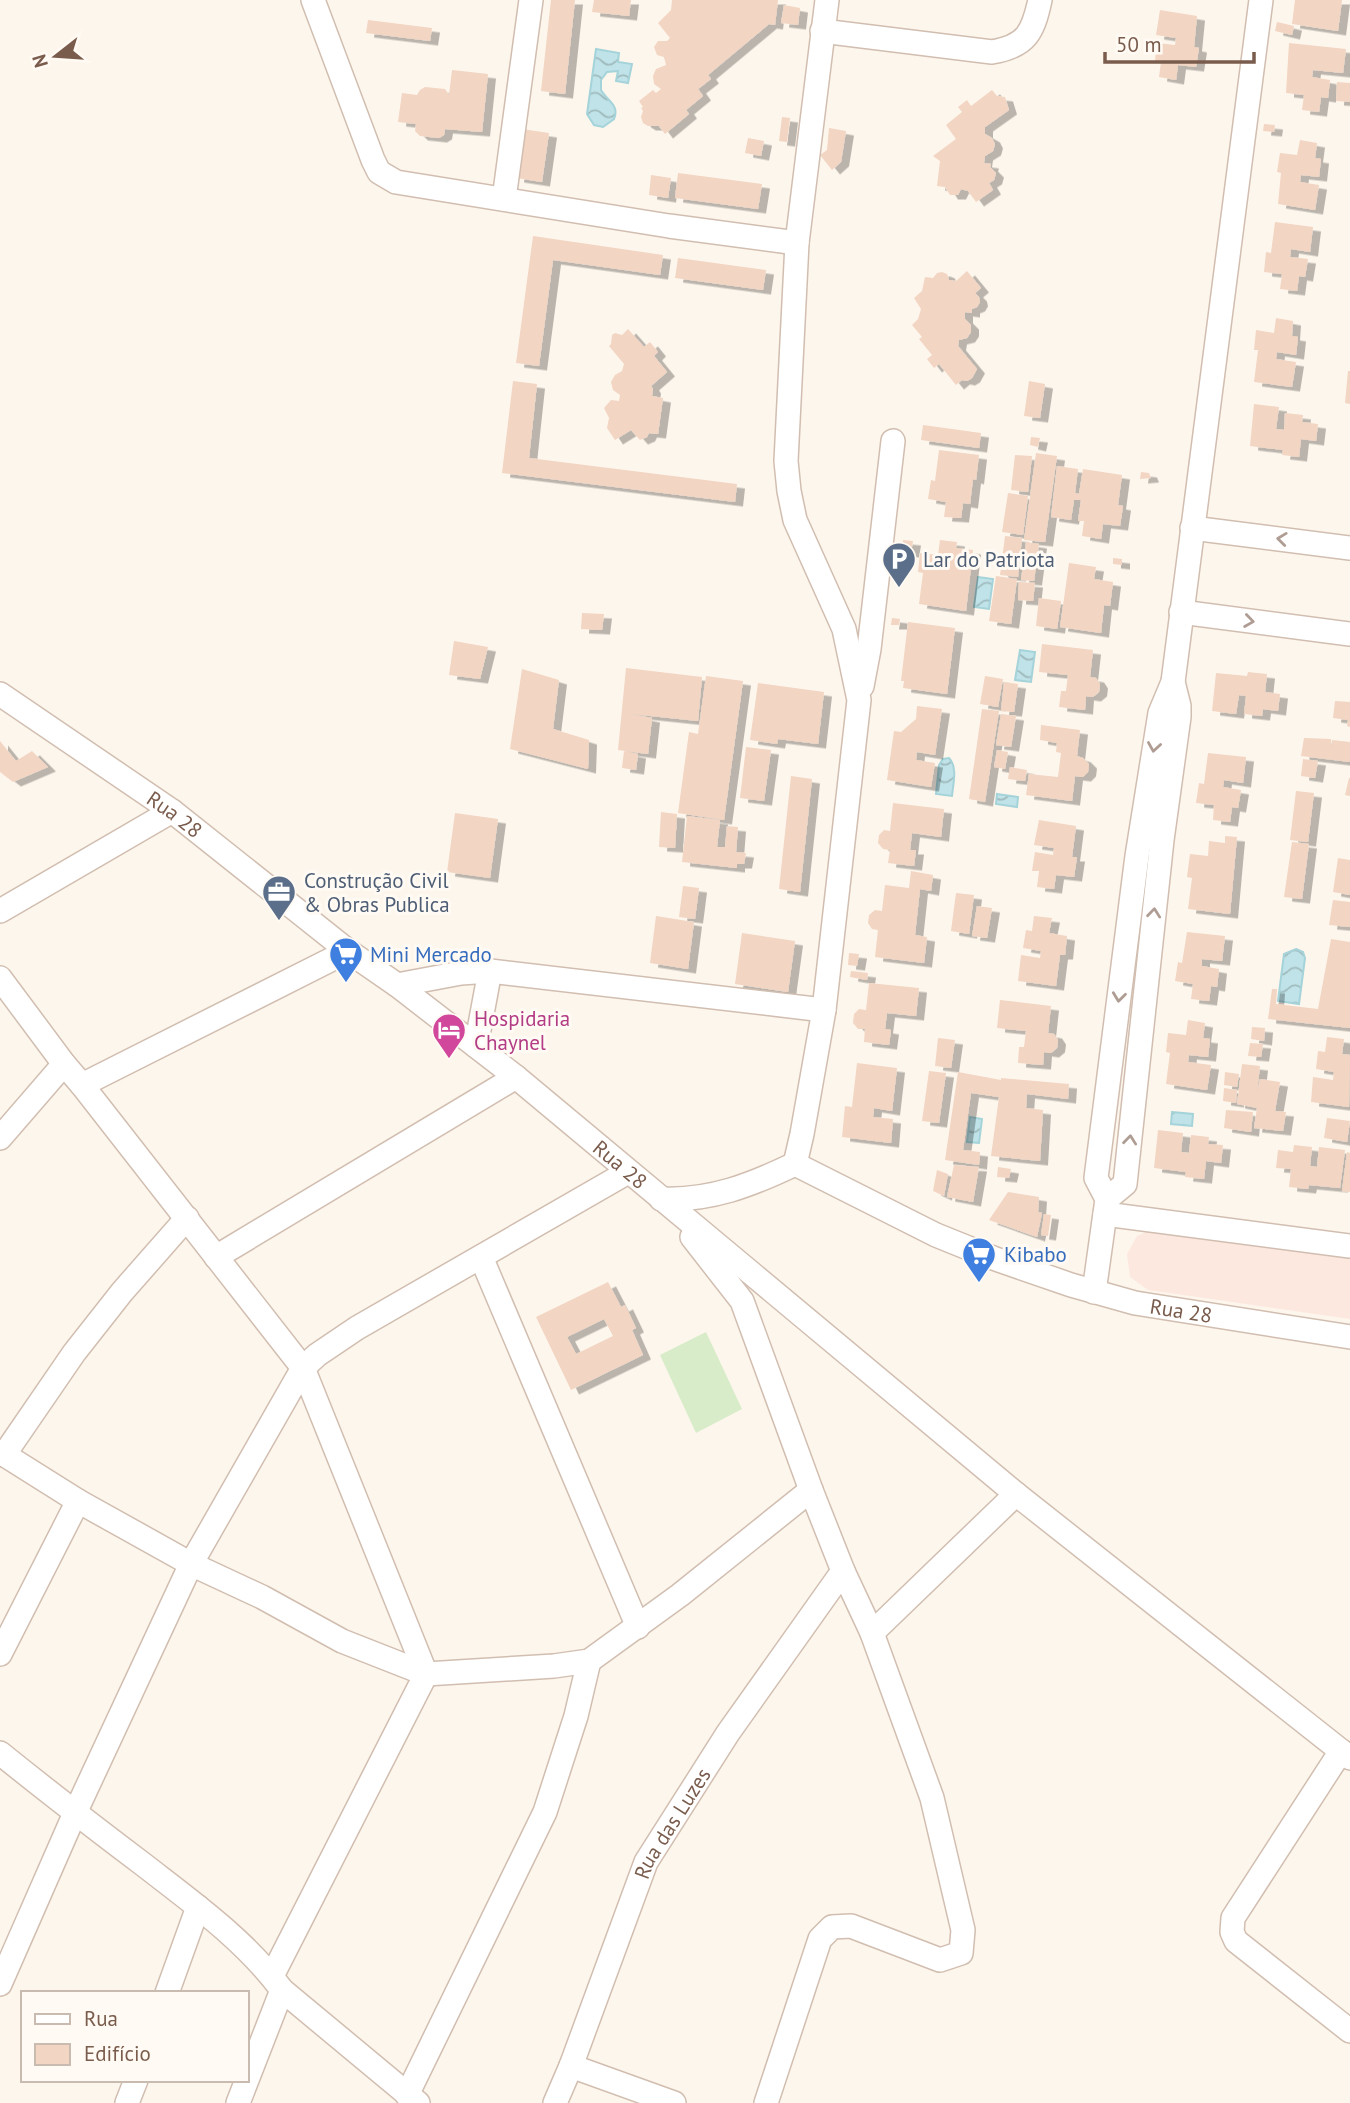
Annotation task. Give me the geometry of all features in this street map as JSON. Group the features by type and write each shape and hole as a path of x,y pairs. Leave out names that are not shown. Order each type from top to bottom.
{"street":[{"path":"313,0 379,172 396,182 669,226 797,243"},
{"path":"504,200 531,0"},
{"path":"827,0 797,243 786,461 795,520 848,641 859,700"},
{"path":"822,31 992,51 1010,49 1028,36 1040,0"},
{"path":"1094,1292 1106,1206 1096,1178 1137,856 1160,713 1172,682 1261,0"},
{"path":"795,1164 824,1010 859,700 869,649 893,440"},
{"path":"1192,528 1350,548"},
{"path":"833,607 848,615 858,615 868,610 875,596"},
{"path":"1181,612 1350,634"},
{"name":"Rua 28","path":"3,701 172,811 348,951 397,985 516,1077 661,1199 705,1197 730,1191 751,1185 795,1164 936,1235 993,1258 1094,1292 1135,1303 1211,1317 1350,1337"},
{"path":"0,911 172,811"},
{"path":"82,1085 348,951"},
{"path":"397,985 489,971 824,1010"},
{"path":"476,1046 489,971"},
{"path":"0,978 64,1064 303,1368 426,1674 277,1983 248,2072"},
{"path":"0,1138 64,1064"},
{"path":"216,1257 516,1077"},
{"path":"0,1984 75,1813 191,1564 303,1368 317,1355 357,1328 628,1172"},
{"path":"661,1199 742,1301 811,1490 872,1633 932,1798 963,1930 961,1953 940,1960 851,1926 832,1927 820,1939 766,2103"},
{"path":"661,1199 1016,1494 1346,1754 1233,1918 1232,1932 1236,1941 1350,2031"},
{"path":"1106,1206 1350,1246"},
{"path":"187,1218 82,1342 2,1454 78,1501 191,1564 262,1597 342,1641 426,1674 554,1667 589,1661 638,1627 811,1490"},
{"path":"481,1257 638,1627"},
{"path":"872,1633 1016,1494"},
{"path":"0,1654 78,1501"},
{"name":"Rua das Luzes","path":"555,2103 646,1862 728,1733 844,1571"},
{"path":"0,1753 239,1941 277,1983 413,2099 545,1812 576,1716 589,1661"},
{"path":"168,1991 198,1907"},
{"path":"571,2066 674,2103"},
{"path":"127,2103 134,2082"},
{"path":"238,2103 245,2082"}],"shaded area":[{"path":"1157,1227 1350,1254 1350,1319 1148,1290 1130,1277 1127,1254 1137,1236"}],"green space":[{"path":"706,1332 742,1409 696,1433 660,1355"}],"water":[{"path":"596,49 619,53 618,62 632,64 628,83 616,81 618,71 607,72 601,80 601,90 615,110 614,119 603,127 594,125 587,114"},
{"path":"978,577 993,579 989,609 974,607"},
{"path":"1020,650 1035,652 1031,682 1015,680"},
{"path":"949,758 954,771 952,796 936,794 939,765 943,759"},
{"path":"997,794 1018,797 1017,807 996,804"},
{"path":"1296,949 1303,952 1305,958 1299,1004 1278,1001 1284,954"},
{"path":"1172,1112 1193,1114 1192,1126 1171,1124"},
{"path":"970,1117 982,1119 979,1143 967,1142"}],"building":[{"path":"551,0 575,0 565,94 541,91"},
{"path":"594,0 631,0 629,16 592,12"},
{"path":"672,0 778,0 775,25 769,24 708,75 711,79 698,89 703,96 686,110 689,114 665,134 659,126 643,123 643,107 639,101 653,90 656,93 661,89 654,84 653,76 656,69 666,65 664,57 657,55 654,47 658,41 667,41 670,38 658,23 671,10"},
{"path":"1295,0 1342,0 1338,31 1292,24"},
{"path":"784,5 800,8 798,25 781,23"},
{"path":"1160,10 1197,16 1194,47 1199,48 1196,67 1178,65 1176,80 1159,77 1161,62 1155,61 1157,43 1175,45 1176,38 1156,35"},
{"path":"368,20 432,28 430,41 366,33"},
{"path":"1277,22 1294,26 1292,35 1275,31"},
{"path":"1289,43 1346,49 1343,73 1313,70 1312,77 1330,80 1328,98 1321,97 1319,112 1302,110 1304,95 1286,93"},
{"path":"452,70 488,74 482,132 445,129 444,135 439,138 420,136 415,131 416,124 398,122 402,93 417,95 425,87 445,89 449,95"},
{"path":"1337,82 1350,83 1350,102 1336,101"},
{"path":"992,90 997,96 1005,97 1009,110 985,127 985,134 992,138 995,144 993,151 985,156 984,163 991,164 990,167 996,173 994,180 989,183 993,190 976,202 968,191 961,189 958,195 950,195 945,187 937,186 940,161 933,156 956,139 946,125 962,112 958,107 967,100 971,106"},
{"path":"782,117 790,118 787,142 779,141"},
{"path":"1264,124 1275,125 1274,132 1263,131"},
{"path":"829,128 846,131 841,162 832,170 820,155 827,150"},
{"path":"522,129 549,133 542,182 516,178"},
{"path":"748,138 764,141 761,156 745,153"},
{"path":"1300,140 1317,143 1315,158 1321,159 1319,177 1301,175 1300,182 1319,185 1315,210 1278,204 1281,173 1277,172 1280,153 1297,155"},
{"path":"678,173 762,184 758,209 675,198"},
{"path":"651,175 671,178 668,198 649,195"},
{"path":"1275,222 1313,227 1310,252 1291,249 1290,257 1308,259 1305,277 1299,276 1297,291 1280,289 1282,274 1264,272 1266,252 1271,253"},
{"path":"533,236 663,255 660,275 553,260 539,366 516,363"},
{"path":"678,258 766,270 763,290 675,278"},
{"path":"967,271 981,288 975,293 980,302 972,309 972,313 965,312 971,332 967,338 959,340 958,346 977,369 972,378 962,380 956,385 939,364 934,368 927,359 932,355 912,325 918,319 921,309 914,298 922,291 925,277 933,278 942,272 947,274 949,280 956,281"},
{"path":"1276,318 1293,321 1292,336 1298,337 1296,355 1277,352 1276,359 1296,362 1292,387 1254,382 1258,350 1254,350 1256,330 1274,333"},
{"path":"628,329 644,347 650,342 658,352 654,356 667,372 651,386 652,396 663,398 658,434 649,433 640,440 631,430 615,440 607,428 609,418 604,408 611,400 619,401 620,395 613,390 611,382 615,375 622,371 624,364 609,346 612,335 622,335"},
{"path":"1350,371 1350,404 1345,403"},
{"path":"513,381 537,384 529,458 737,484 735,502 502,473"},
{"path":"1029,381 1045,384 1040,418 1024,416"},
{"path":"1254,404 1279,407 1276,429 1284,430 1285,413 1303,415 1302,422 1318,424 1316,441 1301,439 1299,457 1282,455 1283,450 1250,446"},
{"path":"923,425 981,433 979,448 921,440"},
{"path":"1031,437 1040,438 1038,447 1030,445"},
{"path":"939,450 979,455 970,504 963,503 961,518 944,517 946,502 928,499 931,480 935,481"},
{"path":"1036,453 1057,456 1045,542 1024,540"},
{"path":"1015,455 1032,456 1028,492 1011,490"},
{"path":"1057,466 1078,469 1075,493 1079,494 1083,469 1122,475 1118,505 1123,506 1120,526 1103,524 1101,539 1082,536 1084,521 1078,521 1081,500 1074,500 1071,520 1051,517"},
{"path":"1141,472 1149,473 1151,478 1140,479"},
{"path":"1008,493 1028,496 1023,535 1002,532"},
{"path":"1005,536 1022,538 1018,577 1000,575"},
{"path":"903,540 913,541 911,553 902,552"},
{"path":"940,540 957,542 956,548 973,550 966,611 919,604 923,573 918,572 920,553 938,555"},
{"path":"1026,542 1039,544 1034,581 1021,580"},
{"path":"1113,558 1122,559 1122,565 1113,564"},
{"path":"1069,563 1096,567 1094,579 1113,582 1110,606 1104,605 1101,633 1060,627"},
{"path":"996,576 1017,579 1011,624 989,621"},
{"path":"1019,582 1035,583 1033,601 1018,600"},
{"path":"1039,598 1061,601 1057,629 1036,626"},
{"path":"582,613 604,614 602,630 581,629"},
{"path":"892,618 900,619 899,625 891,625"},
{"path":"908,622 955,628 947,694 903,688 904,681 901,681"},
{"path":"454,641 488,647 480,679 449,675"},
{"path":"1042,644 1093,650 1090,677 1096,678 1100,684 1099,692 1093,697 1086,696 1085,710 1059,707 1061,691 1066,691 1068,675 1039,672"},
{"path":"626,668 702,677 698,721 631,714 652,718 648,754 618,750"},
{"path":"522,669 559,680 553,729 589,740 588,769 510,749"},
{"path":"1248,672 1267,674 1265,692 1280,694 1278,711 1263,709 1262,716 1244,714 1246,696 1239,695 1236,714 1212,711 1216,673 1247,676"},
{"path":"706,676 743,681 724,820 678,813 689,732 698,734"},
{"path":"985,676 1003,679 998,707 980,704"},
{"path":"1004,682 1018,684 1014,712 1001,711"},
{"path":"758,683 824,692 818,744 778,739 777,744 750,740"},
{"path":"1335,701 1350,702 1350,727 1347,726 1348,720 1333,718"},
{"path":"917,706 942,709 935,755 917,752 916,760 935,763 931,787 887,780 894,731 901,732 916,719"},
{"path":"982,709 999,711 985,802 969,799"},
{"path":"1001,714 1016,716 1011,747 996,745"},
{"path":"1041,725 1080,730 1077,756 1089,764 1088,772 1083,777 1075,776 1072,801 1026,795 1029,774 1058,777 1061,753 1056,752 1057,743 1040,740"},
{"path":"1304,738 1331,739 1331,749 1332,740 1350,742 1350,762 1301,756"},
{"path":"0,741 16,761 32,751 48,767 13,782 0,772"},
{"path":"746,747 771,750 764,801 740,798"},
{"path":"997,750 1008,752 1005,769 994,767"},
{"path":"624,751 638,754 636,770 622,768"},
{"path":"1208,753 1246,757 1243,783 1224,780 1223,787 1241,790 1238,808 1232,807 1230,822 1213,820 1214,805 1196,803 1199,783 1204,784"},
{"path":"1303,759 1318,761 1315,778 1301,776"},
{"path":"1010,767 1027,770 1025,781 1008,779"},
{"path":"791,776 812,779 800,892 779,889"},
{"path":"1350,778 1350,796 1345,795"},
{"path":"1296,791 1314,793 1308,842 1290,840"},
{"path":"893,803 944,809 941,837 912,833 910,850 916,850 914,866 888,863 890,850 883,849 878,843 879,835 884,830 890,831"},
{"path":"661,812 677,814 675,848 659,847"},
{"path":"455,813 498,819 490,878 447,872"},
{"path":"687,816 720,820 717,847 725,847 727,826 738,827 736,852 746,853 744,864 737,864 737,868 682,862"},
{"path":"1039,820 1076,826 1072,857 1077,857 1074,877 1056,875 1054,889 1037,887 1039,871 1032,871 1035,852 1053,855 1054,848 1034,845"},
{"path":"1225,836 1237,837 1230,914 1188,909 1192,878 1187,877 1190,854 1208,856 1209,841 1225,843"},
{"path":"1292,842 1309,844 1302,899 1284,897"},
{"path":"1338,858 1350,860 1350,895 1333,892"},
{"path":"911,871 933,875 931,891 920,889 915,935 927,937 924,963 875,957 878,930 872,929 868,923 869,915 875,910 882,911 885,885 909,888"},
{"path":"683,886 699,888 695,919 679,917"},
{"path":"956,893 974,895 969,934 951,931"},
{"path":"1333,900 1350,902 1350,927 1329,925"},
{"path":"977,906 992,908 987,938 972,936"},
{"path":"656,916 694,922 688,969 650,963"},
{"path":"1034,916 1052,918 1049,933 1067,936 1065,955 1060,955 1056,986 1018,981 1021,955 1040,958 1041,951 1023,948 1026,930 1032,931"},
{"path":"1187,932 1225,936 1222,961 1202,959 1202,966 1219,969 1217,987 1211,986 1209,1001 1191,999 1193,984 1175,981 1178,962 1182,963"},
{"path":"742,933 795,941 788,992 735,984"},
{"path":"1331,939 1350,942 1350,1028 1268,1019 1272,989 1277,989 1276,1004 1318,1009"},
{"path":"849,953 859,954 857,966 848,965"},
{"path":"851,971 868,973 867,980 850,977"},
{"path":"869,983 919,988 916,1016 887,1013 885,1029 891,1030 889,1045 864,1042 865,1029 858,1029 853,1023 854,1014 859,1009 866,1010"},
{"path":"1000,1000 1051,1006 1048,1033 1054,1034 1058,1040 1057,1048 1051,1053 1044,1052 1043,1065 1018,1063 1019,1047 1024,1047 1026,1031 997,1028"},
{"path":"1188,1020 1205,1023 1203,1038 1210,1039 1208,1057 1189,1055 1188,1062 1211,1065 1207,1090 1166,1084 1170,1053 1166,1052 1168,1033 1186,1035"},
{"path":"1252,1027 1265,1028 1264,1041 1251,1039"},
{"path":"1327,1037 1344,1039 1342,1054 1350,1055 1349,1107 1311,1102 1313,1077 1333,1080 1334,1072 1316,1069 1318,1051 1325,1052"},
{"path":"938,1038 955,1040 951,1068 935,1066"},
{"path":"1250,1043 1263,1044 1261,1057 1248,1056"},
{"path":"857,1063 897,1068 892,1111 874,1108 873,1117 893,1119 891,1143 842,1137 845,1106 852,1107"},
{"path":"1242,1064 1260,1066 1257,1092 1260,1079 1280,1082 1275,1111 1286,1112 1283,1131 1254,1128 1257,1108 1237,1104"},
{"path":"929,1071 946,1073 939,1123 922,1121"},
{"path":"958,1072 1001,1080 1069,1084 1068,1099 1027,1094 1026,1108 1043,1110 1040,1161 991,1156 999,1097 971,1093 963,1150 980,1152 979,1165 945,1160"},
{"path":"1225,1072 1239,1074 1237,1087 1224,1085"},
{"path":"1224,1088 1237,1090 1236,1103 1223,1101"},
{"path":"1226,1110 1253,1112 1251,1132 1224,1128"},
{"path":"1327,1118 1350,1121 1347,1142 1324,1138"},
{"path":"1158,1130 1183,1133 1181,1152 1189,1153 1191,1135 1209,1137 1208,1144 1223,1145 1221,1163 1206,1161 1204,1179 1185,1177 1186,1172 1154,1168"},
{"path":"1294,1145 1312,1147 1310,1166 1317,1167 1319,1147 1345,1150 1340,1188 1309,1185 1308,1189 1289,1187 1291,1169 1276,1168 1278,1150 1293,1152"},
{"path":"1347,1152 1350,1153 1350,1192 1342,1191"},
{"path":"954,1165 979,1167 973,1202 947,1197"},
{"path":"998,1167 1011,1169 1009,1178 997,1177"},
{"path":"937,1170 948,1174 944,1196 933,1191"},
{"path":"1008,1192 1039,1197 1038,1212 1042,1213 1037,1237 989,1220"},
{"path":"1044,1214 1051,1215 1048,1236 1041,1235"},
{"path":"608,1282 621,1307 625,1305 636,1328 632,1330 643,1355 571,1390 536,1317","holes":["604,1319 613,1336 576,1354 567,1337"]}],"place":[{"name":"Lar do Patriota","path":"899,589"},
{"name":"Construção Civil & Obras Publica","path":"279,922"},
{"name":"Mini Mercado","path":"346,984"},
{"name":"Hospidaria Chaynel","path":"449,1060"},
{"name":"Kibabo","path":"979,1284"}]}
